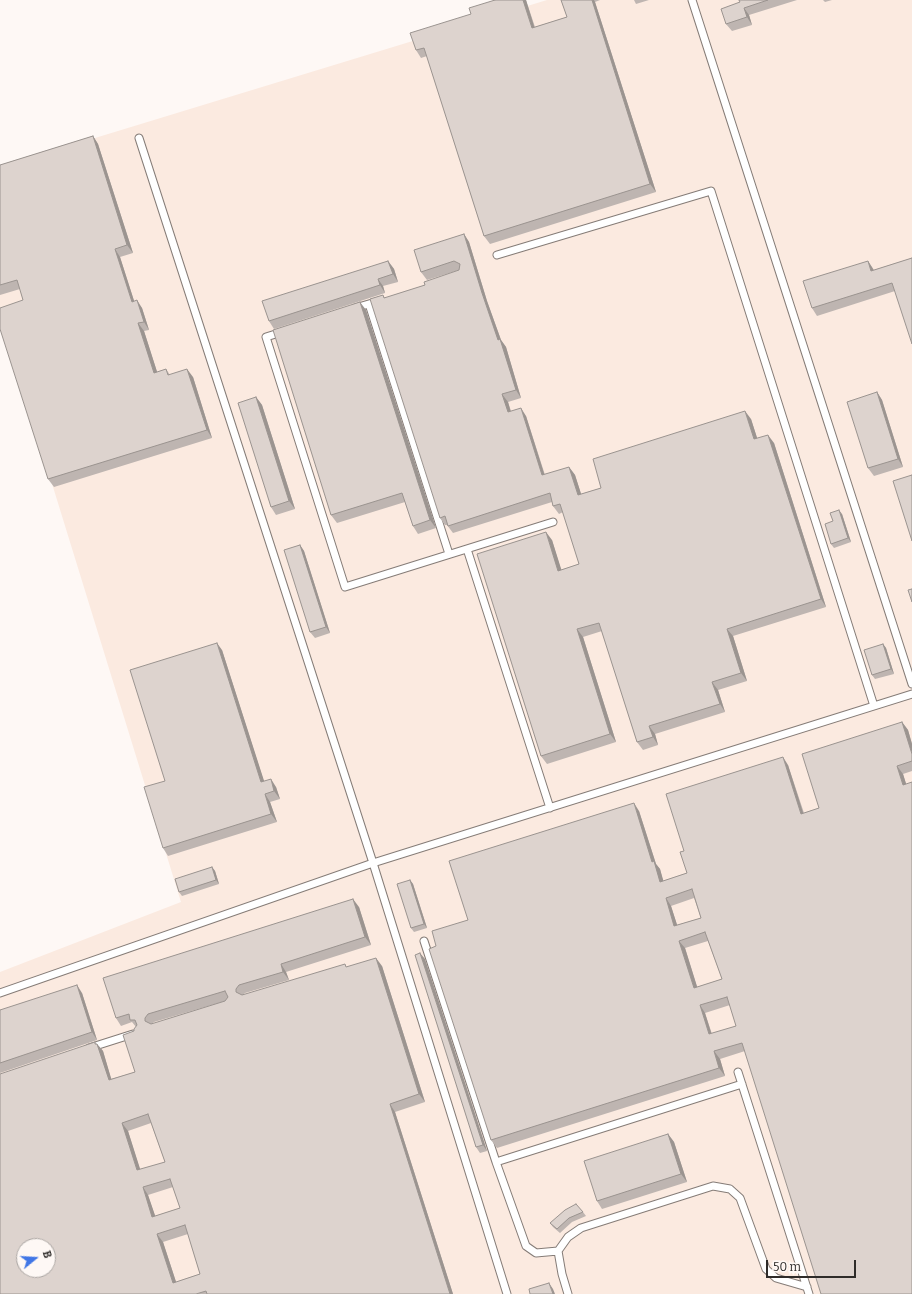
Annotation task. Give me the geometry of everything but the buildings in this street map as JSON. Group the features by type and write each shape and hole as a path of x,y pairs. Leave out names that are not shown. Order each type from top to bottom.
{"lane":[{"path":"692,0 912,684"},
{"path":"139,138 373,863 507,1294"},
{"path":"497,255 711,191 874,706"},
{"path":"347,311 383,299"},
{"path":"369,304 449,554"},
{"path":"288,330 266,337 346,587 553,522"},
{"path":"467,549 550,808"},
{"path":"0,993 373,863 912,694"},
{"path":"424,941 496,1162 526,1246 536,1253 558,1251"},
{"path":"80,1052 138,1032"},
{"path":"738,1072 808,1290"},
{"path":"496,1162 742,1084"},
{"path":"568,1294 562,1274 558,1251 568,1237 581,1228 713,1186 730,1189 740,1198 766,1269 776,1278 808,1290"}],"shaded area":[{"path":"547,0 912,0 912,1294 0,1294 0,972 181,902 0,315 0,167"}]}
